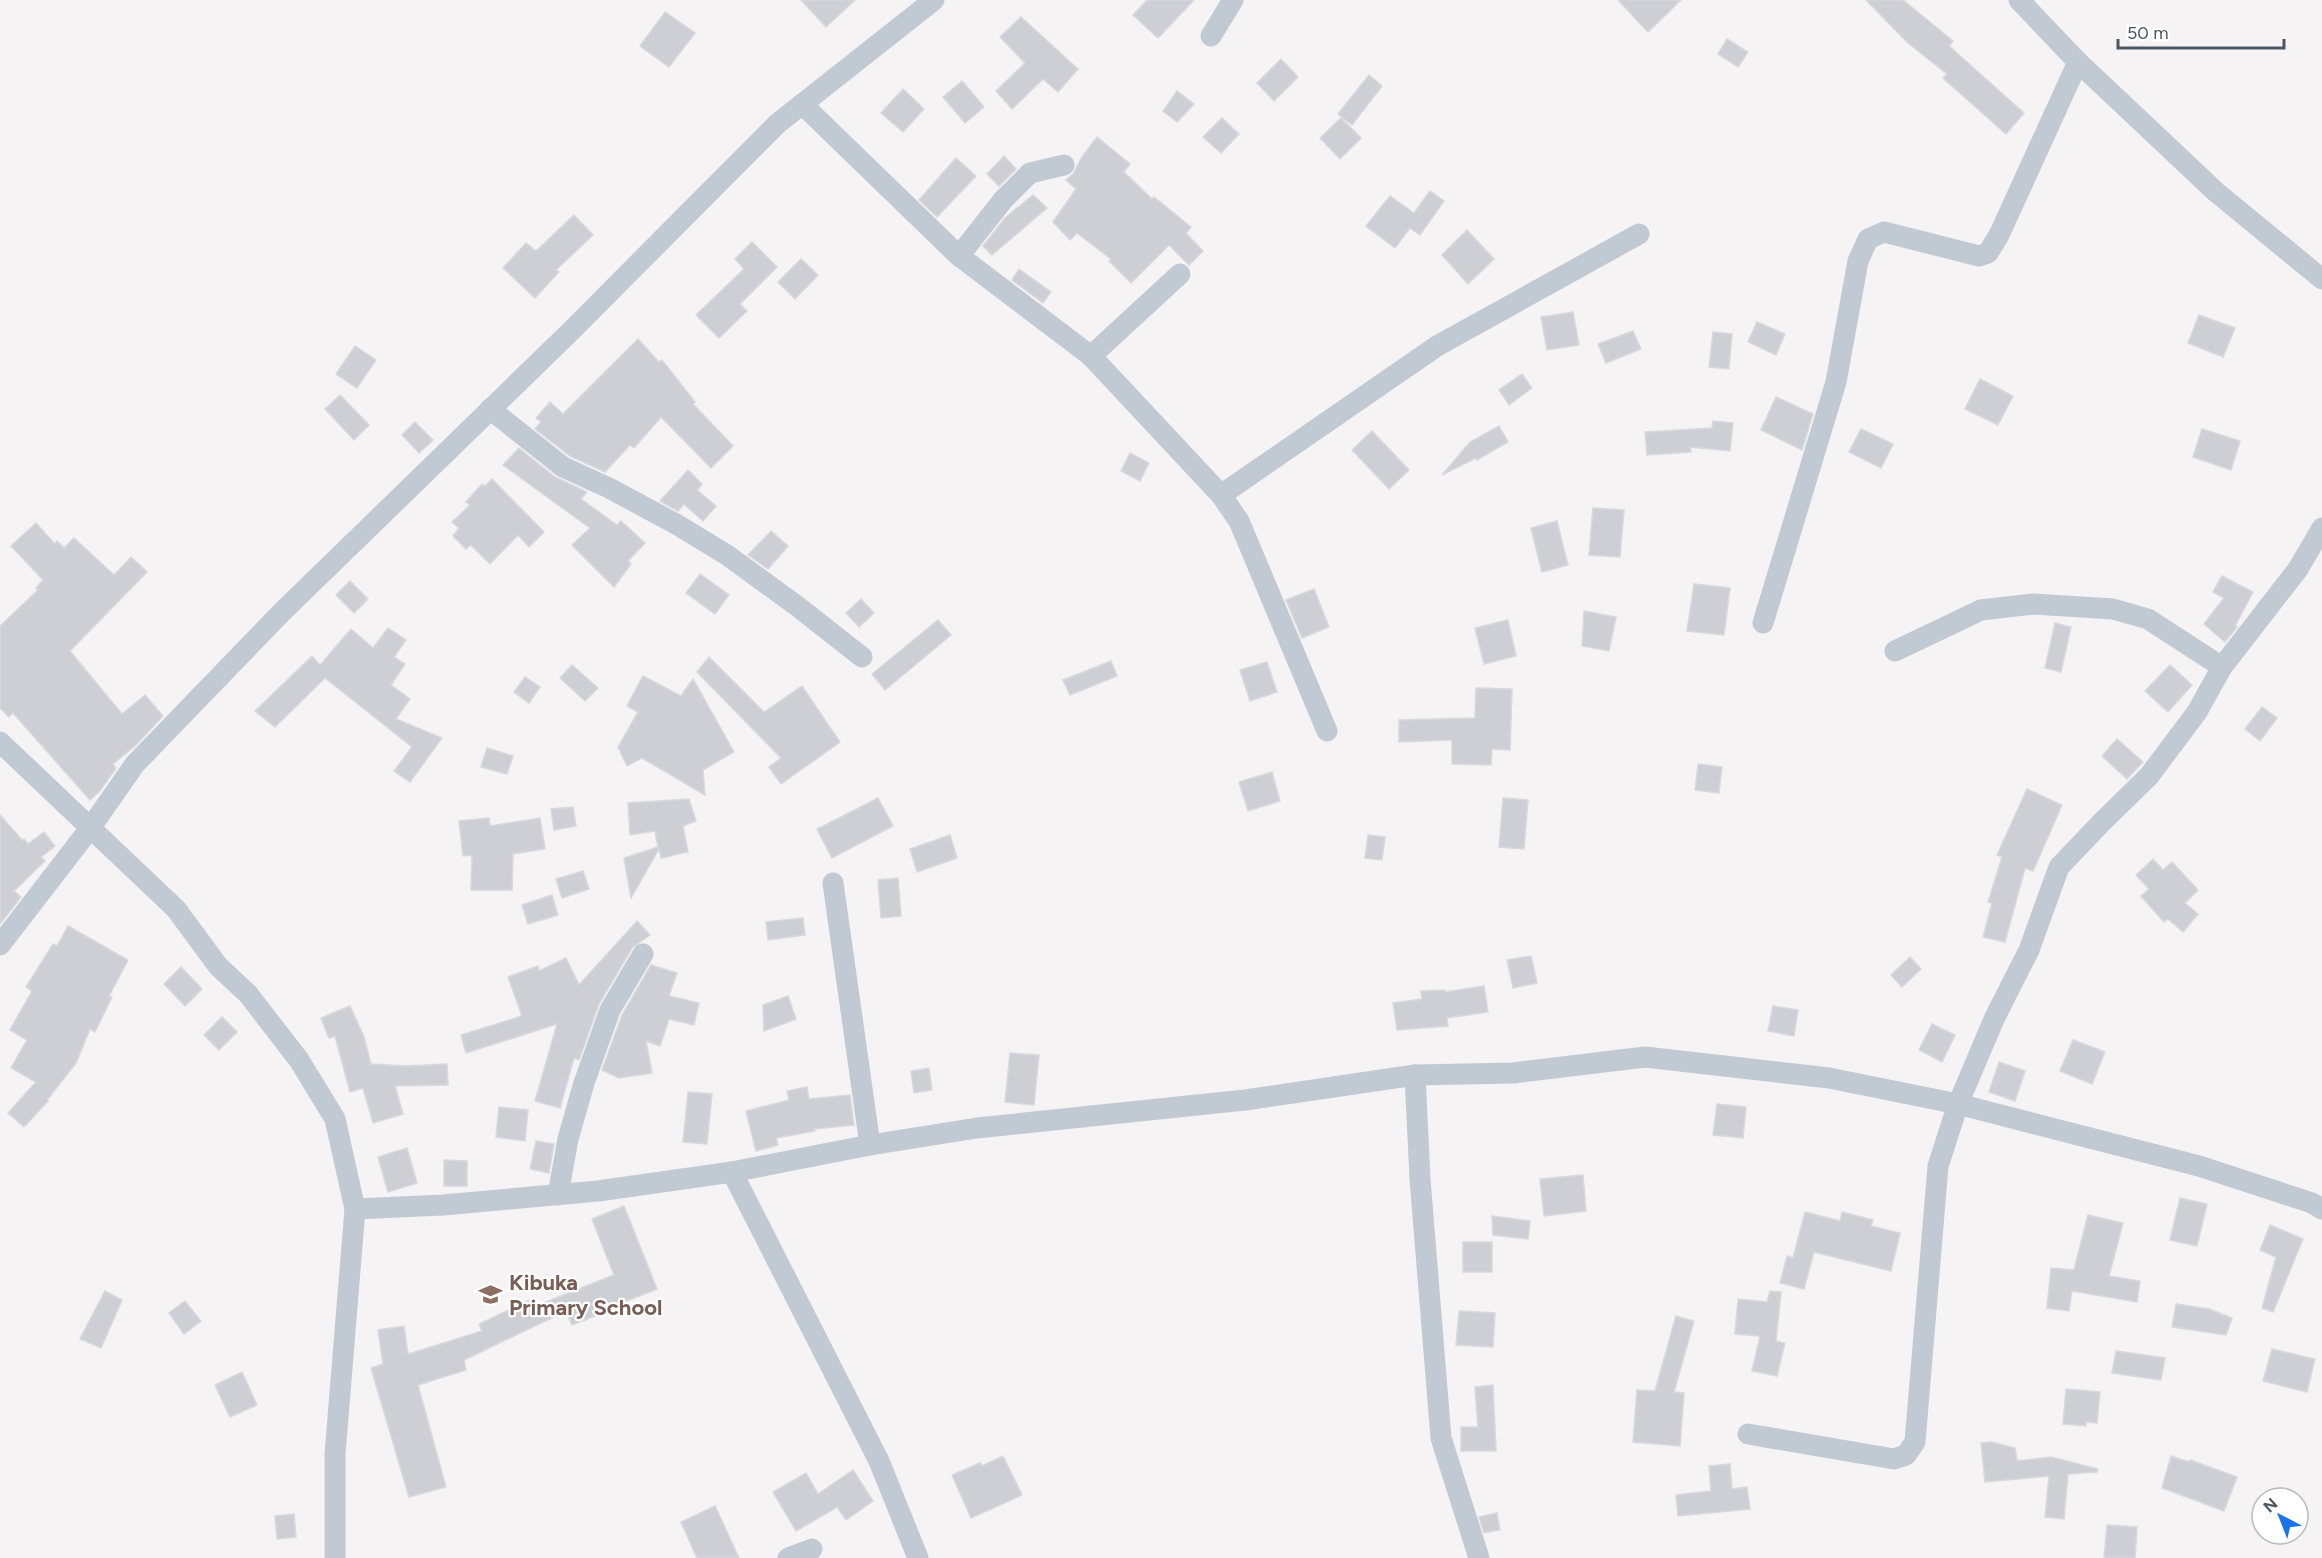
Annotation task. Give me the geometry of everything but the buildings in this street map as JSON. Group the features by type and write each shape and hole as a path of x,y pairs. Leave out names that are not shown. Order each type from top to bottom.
{"street":[{"path":"0,945 143,756 282,612 490,410 777,124 934,0"},
{"path":"1211,36 1233,0"},
{"path":"2019,0 2078,62 2216,192 2322,279"},
{"path":"1762,623 1836,382 1858,261 1868,239 1884,232 1979,256 1988,253 1999,235 2078,62"},
{"path":"802,104 959,256 1090,356 1221,495 1239,521 1327,731"},
{"path":"959,256 1003,200 1030,173 1064,165"},
{"path":"1221,495 1437,346 1639,234"},
{"path":"1090,356 1180,274"},
{"path":"490,410 563,467 609,488 727,555 862,657"},
{"path":"1748,1434 1894,1459 1906,1455 1915,1442 1938,1166 1958,1104 1995,1017 2029,950 2060,867 2150,776 2197,712 2222,667 2298,569 2322,528"},
{"path":"1895,651 1981,610 2033,604 2114,609 2148,619 2222,667"},
{"path":"0,742 176,909 218,966 248,994 298,1060 335,1119 355,1209 335,1454 335,1558"},
{"path":"833,883 870,1145"},
{"path":"558,1195 568,1139 584,1083 610,1010 643,954"},
{"path":"355,1209 443,1205 598,1191 732,1172 870,1145 977,1128 1245,1100 1416,1075 1513,1073 1644,1057 1829,1078 1958,1104 2199,1166 2312,1203 2322,1209"},
{"path":"1416,1075 1420,1179 1441,1438 1479,1558"},
{"path":"732,1172 879,1461 918,1558"},
{"path":"788,1558 812,1549"}],"place":[{"name":"Kibuka Primary School","path":"491,1295"}]}
